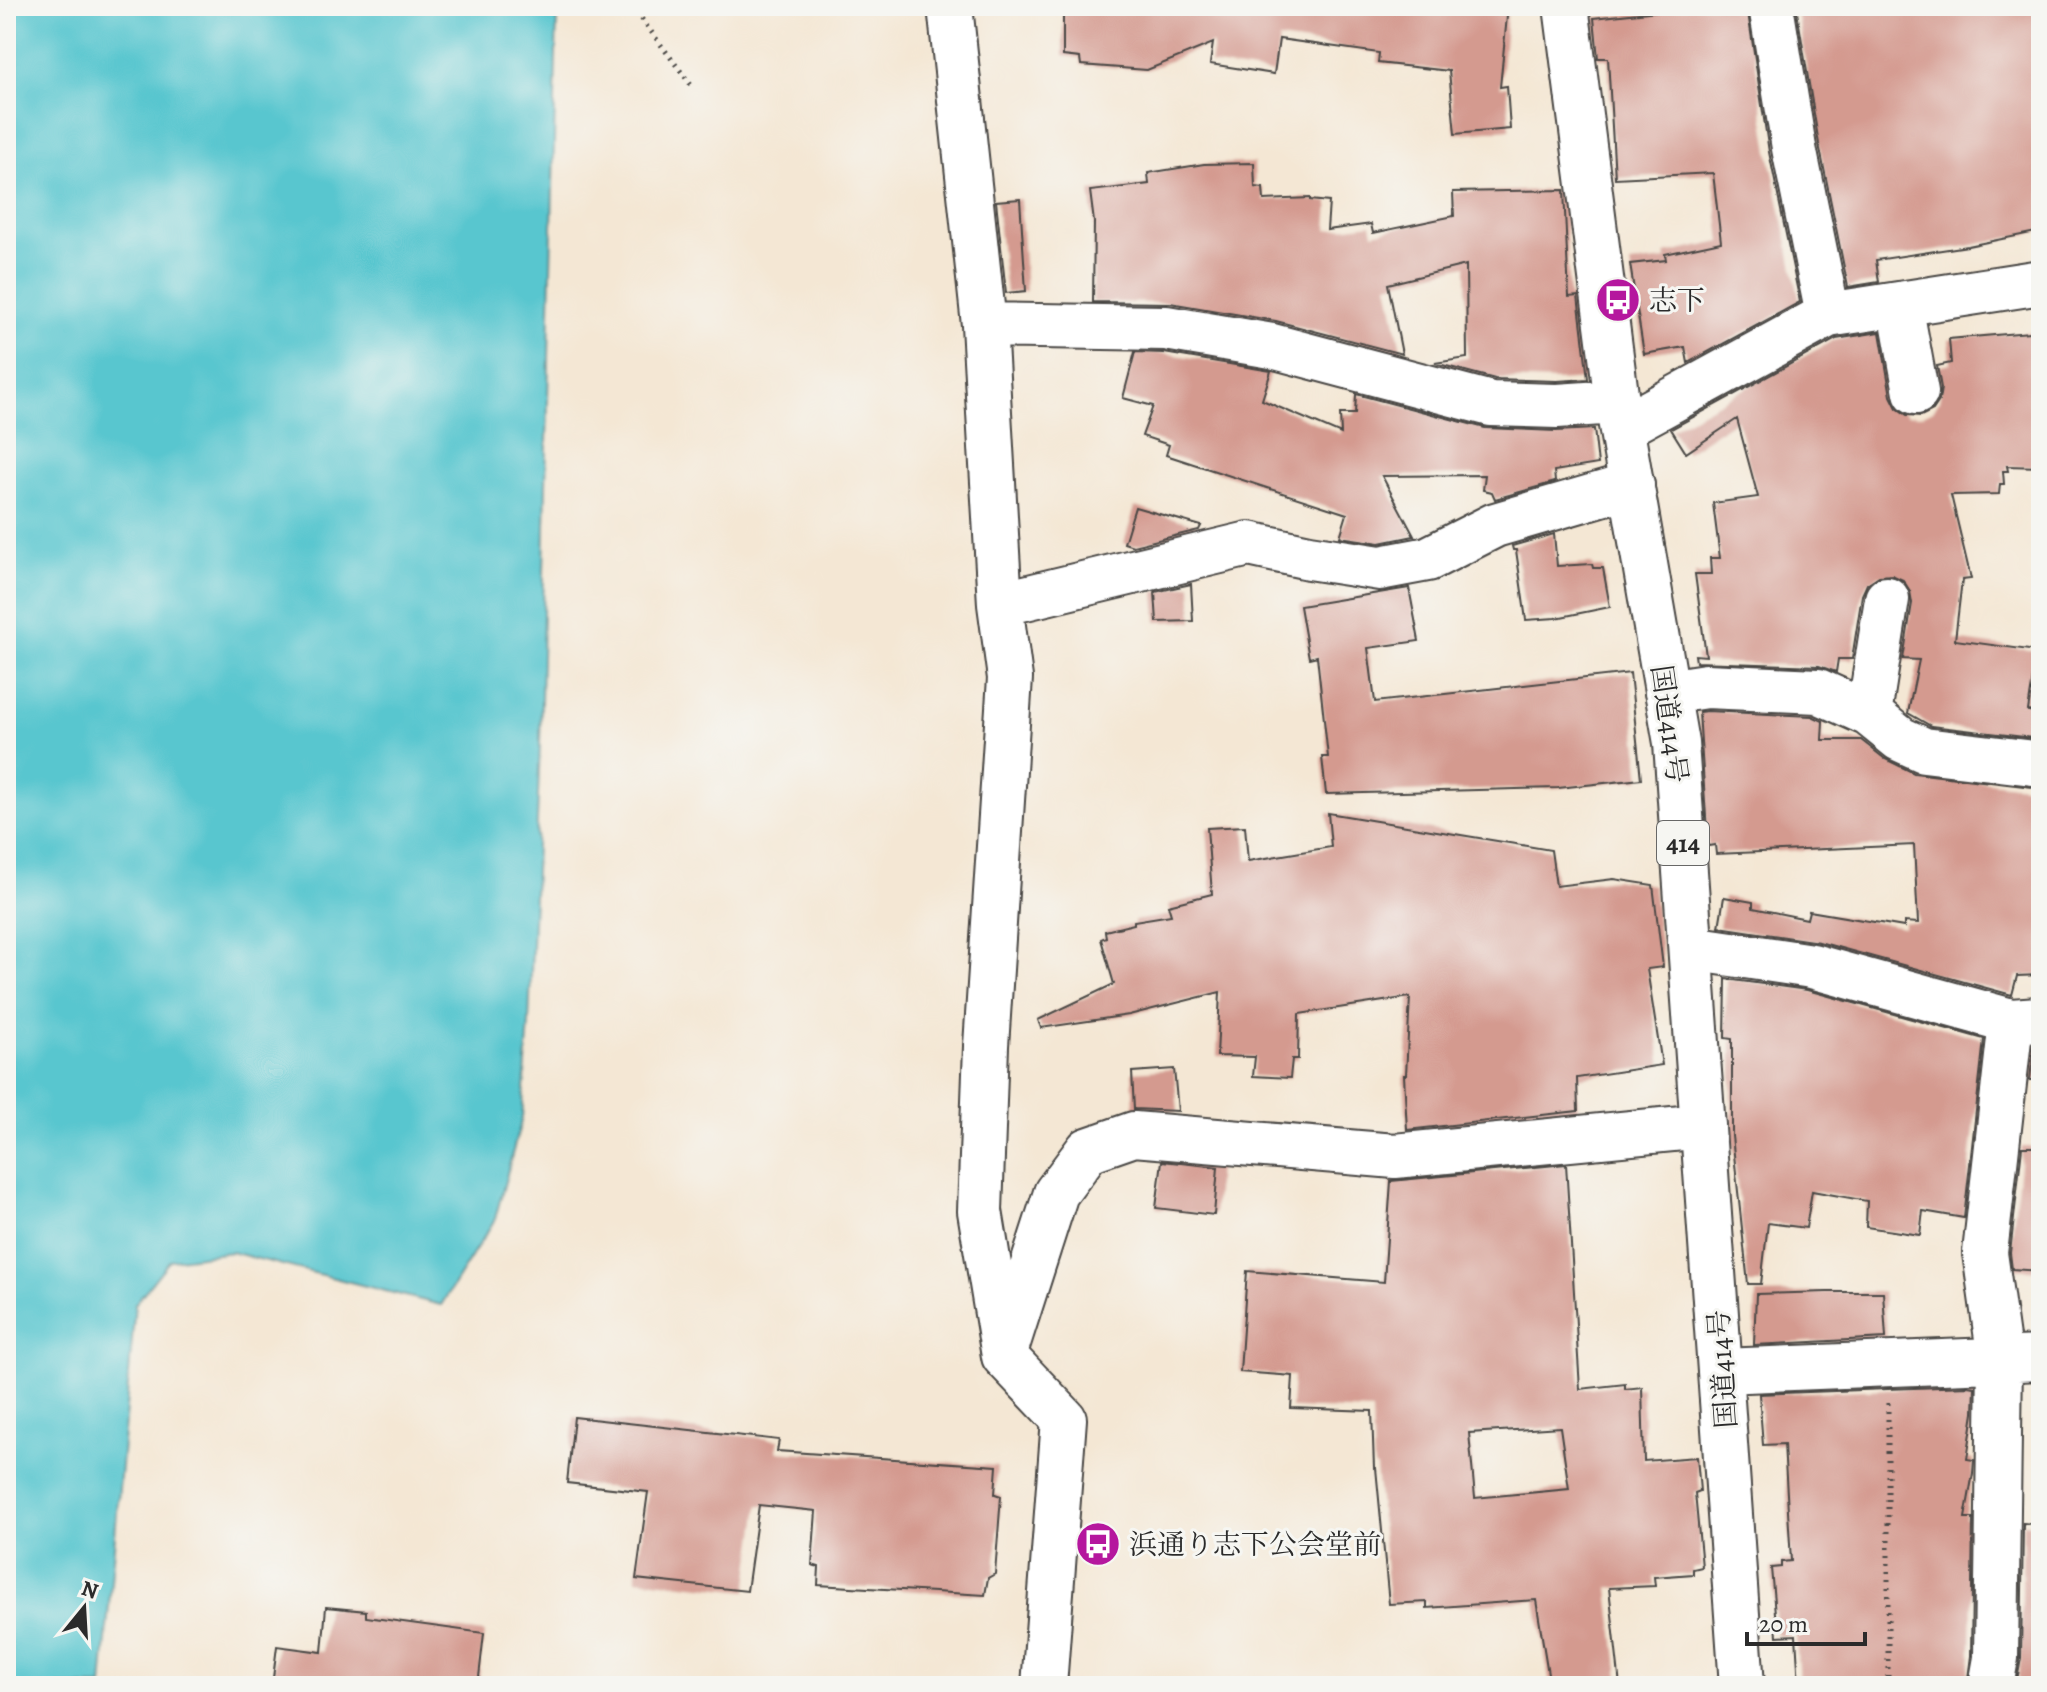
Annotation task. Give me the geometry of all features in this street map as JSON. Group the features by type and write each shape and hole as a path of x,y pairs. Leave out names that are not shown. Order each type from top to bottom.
{"main road":[{"path":"950,6 984,325 1000,604 1010,678 986,1046 980,1211 1004,1356 1064,1419 1044,1686"},
{"name":"国道414号","path":"1569,6 1620,414 1676,743 1742,1686"},
{"path":"1771,6 1794,148 1828,315"},
{"path":"984,325 1166,328 1272,346 1491,404 1557,406 1620,414 1828,315 2041,282"},
{"path":"1900,304 1916,392"},
{"path":"1000,604 1249,544 1380,568 1428,559 1495,525 1632,485"},
{"path":"1869,714 1887,599"},
{"path":"1667,692 1706,686 1818,691 1869,714 1900,739 1924,750 2041,764"},
{"path":"1691,948 1812,966 2026,1020 1985,1253 2020,1359 1996,1658 1991,1686"},
{"path":"1004,1356 1056,1193 1088,1150 1134,1134 1395,1156 1703,1126"},
{"path":"1722,1371 2020,1359"}],"path":[{"path":"632,6 694,89"},
{"path":"1888,1389 1888,1686"}],"water":[{"path":"6,6 555,6 557,12 540,744 529,1023 522,1117 495,1219 441,1305 231,1252 170,1260 135,1304 102,1686 6,1686"}],"building":[{"path":"1124,6 1508,6 1500,87 1507,86 1510,129 1455,134 1449,71 1378,63 1379,53 1279,39 1274,74 1210,64 1213,43 1147,70 1081,65 1080,58 1063,56 1063,12 1124,11"},
{"path":"1703,6 1747,6 1769,152 1800,302 1688,363 1685,347 1644,354 1630,264 1666,260 1665,254 1721,242 1713,173 1615,178 1608,58 1598,58 1594,18"},
{"path":"1796,6 2041,6 2041,231 1876,260 1879,282 1848,287 1819,144"},
{"path":"1254,163 1255,187 1263,188 1264,200 1310,198 1329,202 1327,230 1371,224 1373,233 1454,216 1453,192 1564,190 1569,297 1578,296 1588,379 1495,379 1435,363 1467,358 1466,265 1388,284 1402,354 1276,321 1170,303 1093,302 1094,222 1090,191 1149,184 1148,173 1204,164"},
{"path":"1020,199 1026,291 1006,293 996,201"},
{"path":"2041,331 2041,467 2007,466 2008,471 2003,471 2004,484 2000,484 1999,494 1951,495 1971,579 1962,580 1955,640 2037,651 2028,711 2035,712 2032,721 2041,723 2041,739 1931,726 1908,713 1919,660 1903,659 1912,603 1910,591 1903,580 1892,575 1879,576 1867,584 1862,595 1852,659 1838,659 1836,672 1819,666 1696,662 1695,655 1706,656 1695,574 1711,574 1710,558 1720,558 1713,503 1758,497 1737,419 1686,453 1671,429 1836,339 1880,332 1891,396 1897,408 1907,415 1921,416 1933,410 1939,401 1941,388 1937,366 1951,363 1949,339"},
{"path":"1135,352 1164,353 1271,371 1262,400 1341,434 1340,414 1355,414 1356,394 1485,428 1594,429 1598,464 1554,471 1555,482 1495,499 1492,492 1483,490 1485,475 1382,476 1414,536 1380,543 1340,537 1347,514 1166,455 1169,445 1142,436 1153,406 1123,398"},
{"path":"1135,507 1201,526 1199,530 1133,546 1124,543"},
{"path":"1554,534 1557,566 1592,564 1593,568 1603,568 1610,607 1556,618 1526,620 1516,550 1512,546"},
{"path":"1191,584 1193,621 1157,622 1155,592"},
{"path":"1409,588 1419,641 1368,648 1375,702 1630,673 1641,779 1558,788 1326,794 1322,757 1328,757 1317,656 1309,658 1300,606"},
{"path":"1699,712 1812,716 1823,721 1822,740 1861,740 1885,759 1914,773 2041,788 2041,975 2017,976 2012,995 1819,942 1719,927 1724,897 1753,902 1753,908 1807,919 1809,911 1904,927 1904,922 1918,923 1914,845 1716,854 1715,845 1708,846"},
{"path":"1328,813 1551,850 1556,886 1614,879 1653,885 1663,967 1647,969 1662,1065 1577,1078 1578,1111 1407,1130 1404,1075 1410,997 1299,1014 1298,1059 1292,1059 1290,1078 1253,1076 1255,1057 1217,1056 1220,992 1129,1015 1041,1028 1038,1020 1114,984 1101,939 1106,937 1105,931 1134,924 1134,921 1171,915 1168,905 1212,894 1207,828 1245,826 1248,861 1331,847"},
{"path":"1726,979 1807,990 1984,1039 1964,1218 1923,1211 1920,1235 1866,1227 1867,1201 1812,1191 1806,1228 1768,1223 1761,1284 1748,1284 1732,1136 1732,1039 1725,1038"},
{"path":"2034,1044 2041,1044 2041,1080 2030,1080"},
{"path":"1174,1069 1178,1111 1134,1109 1132,1072"},
{"path":"2022,1147 2041,1147 2041,1271 2012,1269 2010,1253"},
{"path":"1162,1161 1218,1167 1214,1215 1156,1208"},
{"path":"1566,1164 1580,1389 1625,1384 1625,1389 1642,1387 1644,1461 1697,1457 1700,1491 1695,1493 1702,1567 1693,1569 1693,1574 1654,1577 1655,1586 1609,1588 1620,1686 1550,1686 1536,1600 1427,1608 1427,1602 1389,1604 1374,1468 1372,1411 1291,1408 1293,1376 1240,1372 1247,1271 1384,1282 1391,1181","holes":["1560,1427 1569,1489 1475,1498 1469,1433"]},
{"path":"1883,1292 1886,1338 1754,1345 1756,1294"},
{"path":"1975,1387 1967,1459 1974,1460 1965,1518 1973,1518 1971,1656 1967,1686 1799,1686 1796,1635 1777,1636 1771,1568 1791,1561 1784,1444 1763,1445 1759,1394"},
{"path":"574,1417 779,1440 777,1451 997,1466 995,1494 1001,1496 995,1574 988,1578 985,1595 818,1585 819,1567 812,1565 816,1511 759,1505 747,1591 636,1579 648,1492 567,1483"},
{"path":"2023,1523 2041,1525 2041,1686 2016,1686 2021,1658"},
{"path":"326,1607 366,1611 366,1617 484,1633 478,1686 272,1686 277,1646 322,1652"}],"place":[{"name":"志下","path":"1618,300"},
{"name":"浜通り志下公会堂前","path":"1098,1544"}]}
